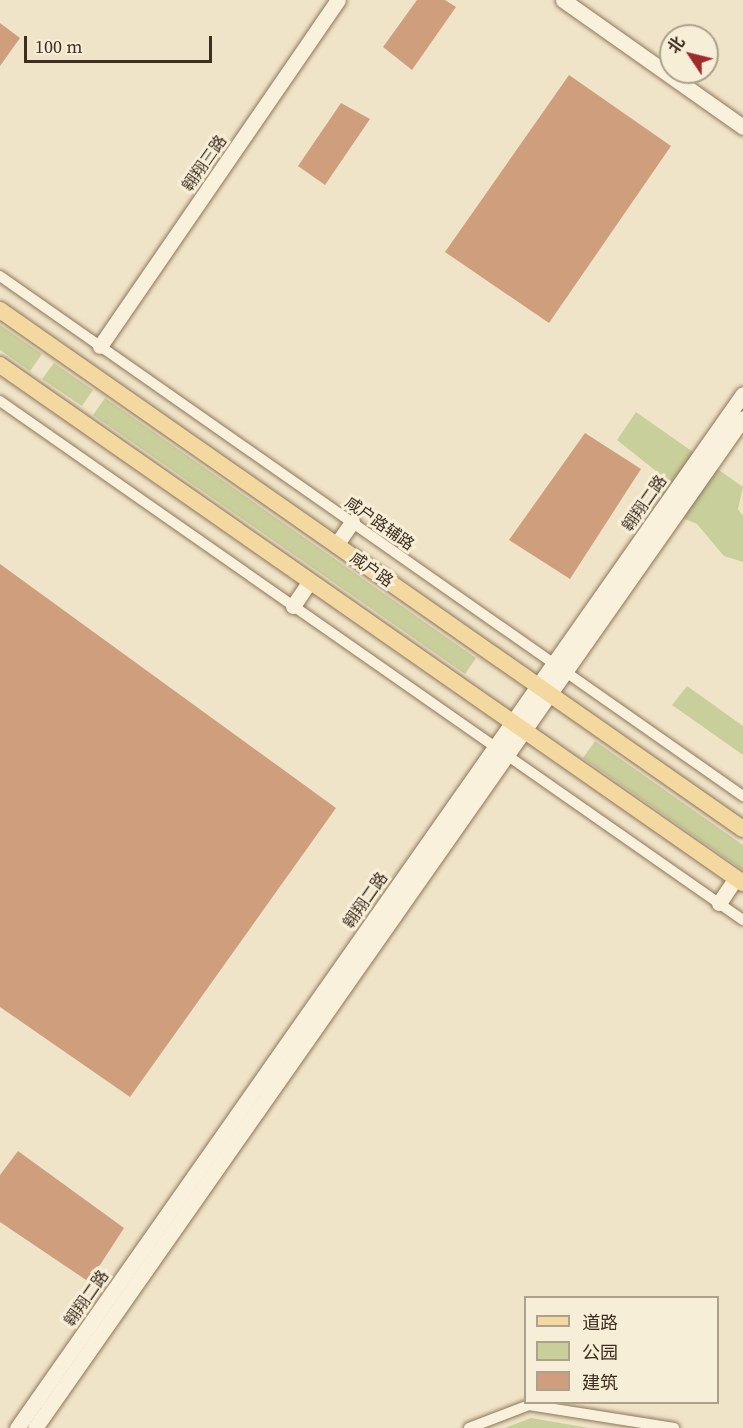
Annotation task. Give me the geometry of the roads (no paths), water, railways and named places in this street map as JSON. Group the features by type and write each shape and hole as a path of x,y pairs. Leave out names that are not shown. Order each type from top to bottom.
{"main road":[{"name":"咸户路","path":"0,310 743,829"},
{"path":"0,365 740,880"}],"street":[{"name":"翱翔三路","path":"100,346 338,0"},
{"path":"562,0 743,127"},
{"name":"咸户路辅路","path":"0,276 743,795"},
{"name":"翱翔二路","path":"559,667 743,394"},
{"path":"0,401 743,920"},
{"name":"翱翔二路","path":"35,1428 543,689 743,417"},
{"path":"336,545 352,522"},
{"path":"293,606 310,581"},
{"name":"翱翔二路","path":"17,1428 500,751"},
{"path":"719,903 740,880"},
{"path":"469,1428 529,1406 674,1428"}]}
